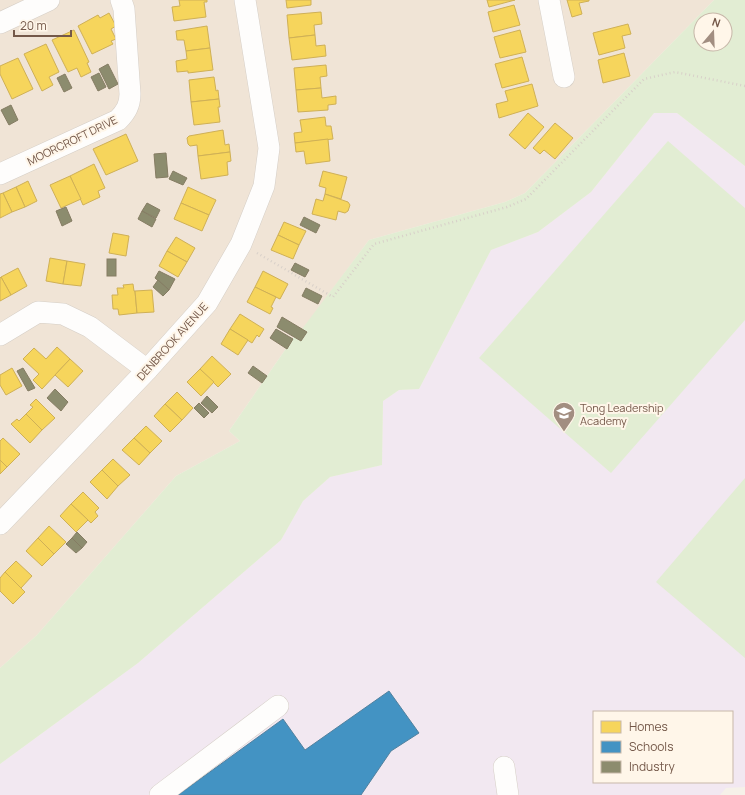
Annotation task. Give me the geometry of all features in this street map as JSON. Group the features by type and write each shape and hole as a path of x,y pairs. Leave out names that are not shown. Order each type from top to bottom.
{"street":[{"path":"0,23 49,0"},
{"name":"MOORCROFT DRIVE","path":"0,174 118,120 124,115 128,108 130,94 124,9 121,0"},
{"name":"DENBROOK AVENUE","path":"0,524 147,370 207,303 241,244 264,186 269,148 245,0"},
{"path":"549,0 564,77"},
{"path":"0,335 38,312 63,314 90,327 147,370"},
{"path":"160,795 278,706"},
{"path":"504,767 508,795"}],"path":[{"path":"241,244 333,297 374,244 507,207 526,199 644,80 675,72 745,86"}],"shaded area":[{"path":"0,0 714,0 702,12 693,12 693,21 525,193 505,202 369,240 303,329 307,332 301,341 294,337 229,431 240,441 176,476 37,635 0,668"},
{"name":"Tong Leadership Academy","path":"654,113 677,113 745,166 745,787 726,788 720,795 0,795 0,764 138,663 281,540 303,501 330,477 382,465 383,401 399,390 419,389 491,250 538,232 591,192"}],"green space":[{"path":"714,0 745,0 745,166 677,113 654,113 591,192 538,232 491,250 419,389 399,390 383,401 382,465 330,477 303,501 281,540 138,663 0,764 0,668 37,635 176,476 240,441 229,431 294,337 301,341 302,329 369,240 505,202 525,193 693,21 693,52 733,52 733,12 702,12"},
{"path":"668,141 745,208 745,320 611,473 479,358"},
{"path":"745,478 745,658 656,582"}],"building: Homes":[{"path":"179,0 207,0 207,2 204,2 206,17 174,21 172,7 180,6"},
{"path":"286,0 311,0 311,5 287,8"},
{"path":"487,0 515,0 489,7"},
{"path":"567,0 589,1 579,3 582,14 572,17"},
{"path":"514,5 520,25 493,32 488,12"},
{"path":"321,12 322,24 314,25 315,35 289,38 287,15"},
{"path":"109,13 116,26 111,29 116,39 111,41 113,44 92,54 78,26 98,15 100,18"},
{"path":"628,24 631,34 622,36 625,48 599,55 593,33"},
{"path":"207,26 210,48 186,51 184,40 177,40 176,31"},
{"path":"74,30 89,62 87,63 91,72 81,77 77,68 68,72 52,40"},
{"path":"520,30 526,52 500,58 494,37"},
{"path":"315,35 316,46 325,45 326,56 292,60 289,38"},
{"path":"46,44 59,72 49,77 53,85 42,91 24,54"},
{"path":"210,48 213,70 188,73 188,71 177,72 176,61 187,59 186,51"},
{"path":"624,53 630,76 603,83 598,60"},
{"path":"522,57 529,81 502,88 495,64"},
{"path":"18,58 33,89 12,99 0,74 0,66"},
{"path":"326,65 327,76 320,77 321,88 296,90 294,68"},
{"path":"214,77 219,99 191,102 189,80"},
{"path":"532,84 538,106 499,118 496,104 508,101 505,91"},
{"path":"321,88 322,98 336,96 336,104 328,105 328,110 298,112 296,90"},
{"path":"219,99 220,107 218,107 220,122 194,125 191,102"},
{"path":"528,113 544,127 525,149 509,135"},
{"path":"325,117 326,126 331,126 333,139 295,143 294,133 302,132 300,120"},
{"path":"555,123 573,138 555,159 544,150 540,154 533,148"},
{"path":"223,130 225,145 229,144 230,152 198,156 197,145 190,146 188,144 187,138 189,136"},
{"path":"126,134 138,161 106,175 93,149"},
{"path":"328,139 330,161 306,164 304,151 296,152 295,143"},
{"path":"230,152 231,161 227,162 228,175 201,179 198,156"},
{"path":"94,164 105,188 98,191 100,197 83,205 70,176"},
{"path":"323,171 347,177 341,199 325,194 326,188 319,186"},
{"path":"70,176 81,199 61,208 50,185"},
{"path":"28,181 37,201 25,207 16,187"},
{"path":"16,187 25,207 12,212 3,193"},
{"path":"188,187 216,200 209,215 181,203"},
{"path":"3,193 12,212 0,218 0,194"},
{"path":"325,194 348,202 350,205 348,211 345,213 338,211 336,220 312,214 316,199 323,201"},
{"path":"181,203 209,215 202,231 174,219"},
{"path":"284,222 306,231 299,245 278,235"},
{"path":"113,233 129,236 126,256 109,253"},
{"path":"278,235 299,245 293,259 271,250"},
{"path":"176,237 195,248 187,262 167,251"},
{"path":"167,251 187,262 178,277 159,266"},
{"path":"50,258 67,261 63,284 46,281"},
{"path":"67,261 85,264 81,286 63,284"},
{"path":"18,268 27,286 11,295 1,277"},
{"path":"263,271 288,284 280,299 255,287"},
{"path":"1,277 11,295 0,301 0,278"},
{"path":"133,284 137,313 119,315 118,309 113,309 112,295 118,295 117,288 124,288 123,285"},
{"path":"255,287 276,297 271,307 273,308 270,314 247,302"},
{"path":"152,290 154,312 137,313 135,291"},
{"path":"240,314 264,329 259,337 257,335 252,343 230,329"},
{"path":"230,329 248,340 238,355 221,344"},
{"path":"57,347 70,359 42,389 33,380 39,374 23,359 34,348 46,359"},
{"path":"212,356 231,374 218,387 200,369"},
{"path":"70,359 83,371 68,387 55,375"},
{"path":"12,368 22,386 6,395 0,385 0,375"},
{"path":"200,369 214,382 201,396 187,382"},
{"path":"177,392 193,408 182,420 165,404"},
{"path":"36,399 55,418 42,430 26,414 33,407 30,405"},
{"path":"165,404 182,420 170,432 154,416"},
{"path":"26,414 42,430 30,443 11,424 17,419 19,421"},
{"path":"146,426 162,441 150,453 134,438"},
{"path":"3,438 20,454 7,467 0,460 0,441"},
{"path":"134,438 150,453 139,465 122,450"},
{"path":"113,459 130,475 118,486 102,470"},
{"path":"0,460 7,467 0,474"},
{"path":"102,470 118,486 107,499 90,482"},
{"path":"83,492 99,508 95,512 98,516 91,523 71,504"},
{"path":"71,504 88,520 76,532 60,516"},
{"path":"49,526 66,542 54,554 38,538"},
{"path":"38,538 54,554 42,566 26,551"},
{"path":"16,561 32,576 21,588 5,572"},
{"path":"5,572 25,592 13,604 0,591 0,578"}],"building: Schools":[{"path":"389,691 419,733 391,751 361,795 178,795 283,719 305,750"}],"building: Industry":[{"path":"108,64 118,84 109,89 99,69"},
{"path":"99,73 106,87 98,91 91,77"},
{"path":"65,74 72,88 64,92 57,78"},
{"path":"11,105 18,120 9,125 1,110"},
{"path":"166,153 168,177 156,178 154,154"},
{"path":"173,171 187,178 183,185 169,179"},
{"path":"147,203 160,210 156,218 142,211"},
{"path":"66,207 72,221 62,226 56,211"},
{"path":"142,211 156,219 152,227 138,219"},
{"path":"304,217 320,225 316,233 300,225"},
{"path":"107,259 116,259 116,276 107,276"},
{"path":"295,263 309,270 305,277 291,270"},
{"path":"159,271 175,279 169,290 155,278"},
{"path":"158,280 169,290 163,296 153,287"},
{"path":"306,288 322,296 318,304 302,296"},
{"path":"282,317 307,332 301,341 277,327"},
{"path":"276,329 293,339 287,349 270,338"},
{"path":"253,366 267,376 262,383 248,373"},
{"path":"23,368 35,388 28,391 17,371"},
{"path":"55,389 68,402 61,411 47,398"},
{"path":"207,396 218,407 212,413 201,403"},
{"path":"199,403 209,413 204,418 194,408"},
{"path":"77,532 87,542 82,548 72,538"},
{"path":"72,538 82,548 76,553 66,544"}],"place":[{"name":"Tong Leadership Academy","path":"564,432"}]}
